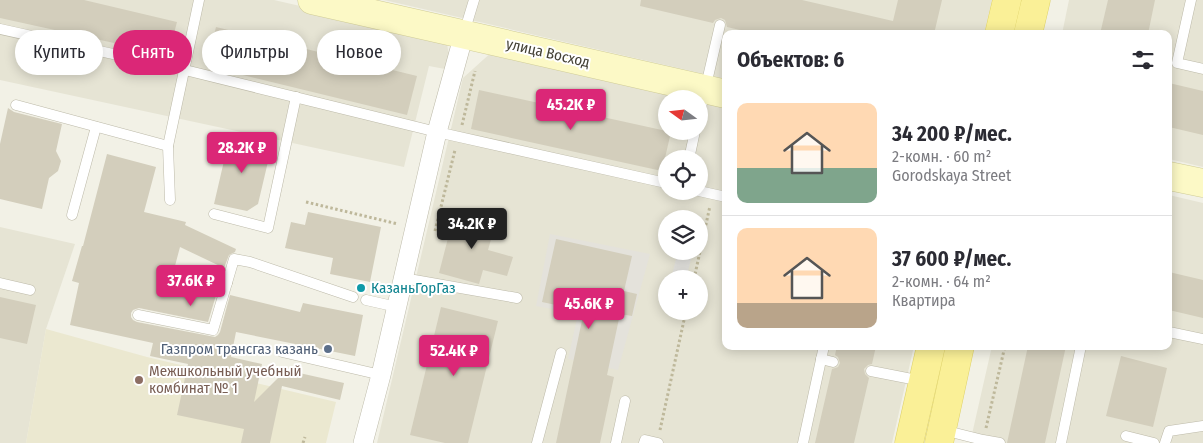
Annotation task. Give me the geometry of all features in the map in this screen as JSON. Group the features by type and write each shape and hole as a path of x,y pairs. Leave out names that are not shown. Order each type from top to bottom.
{"main road":[{"path":"1000,30 1007,0"},
{"path":"1029,30 1036,0"},
{"path":"908,443 930,350"},
{"path":"940,437 959,350"}],"street":[{"name":"улица Восход","path":"312,0 716,91"},
{"path":"363,443 381,376 437,132 464,34"},
{"path":"1172,177 1203,183"}],"lane":[{"path":"192,35 199,0"},
{"path":"464,34 474,0"},
{"path":"1191,0 1177,63 1203,69"},
{"path":"708,103 716,91 720,25"},
{"path":"0,29 113,54"},
{"path":"192,72 437,132 658,181"},
{"path":"170,200 168,146 184,75"},
{"path":"214,214 268,228 296,97"},
{"path":"16,104 168,146"},
{"path":"72,215 96,126"},
{"path":"708,193 722,196"},
{"path":"138,315 213,330 234,259 250,262 353,297"},
{"path":"192,271 227,283"},
{"path":"403,278 517,298"},
{"path":"0,283 30,290"},
{"path":"366,300 396,307"},
{"path":"1172,333 1203,339"},
{"path":"803,443 823,350"},
{"path":"1061,443 1080,350"},
{"path":"282,352 381,376"},
{"path":"537,443 560,353"},
{"path":"821,359 833,362"},
{"path":"871,371 923,381"},
{"path":"616,443 625,401"},
{"path":"1165,443 1169,430 1203,426"},
{"path":"1126,436 1154,443"},
{"path":"940,437 1000,443"},
{"path":"644,443 645,440 657,443"}],"path":[{"path":"696,270 713,194"},
{"path":"306,202 415,228"},
{"path":"657,443 684,320"},
{"path":"984,440 1004,350"},
{"path":"303,443 305,436"}],"shaded area":[{"path":"0,0 274,0 444,39 449,55 445,69 429,66 404,167 0,80"},
{"path":"384,0 992,0 985,30 722,30 722,78"},
{"path":"1069,0 1203,0 1203,167 1172,160 1172,30 1063,30"},
{"path":"494,50 660,90 658,90 658,140 708,140 708,101 722,105 722,350 913,350 892,443 377,443 463,78"},
{"path":"1172,196 1203,203 1203,443 970,443 991,350 1172,350"},
{"path":"0,227 75,244 46,329 26,443 0,443"},
{"path":"550,234 650,254 618,370 568,359 578,314 536,306"},
{"path":"676,260 691,260 688,270 673,270"},
{"name":"Межшкольный учебный комбинат № 1","path":"46,329 147,357 336,402 326,443 26,443"}],"building":[{"path":"0,0 84,0 177,22 175,30 113,30 113,43 103,41 103,30 55,30 0,18"},
{"path":"641,0 802,0 893,21 898,0 942,0 935,30 740,30 727,27 725,20 721,18 713,23 640,6"},
{"path":"1108,0 1155,0 1149,30 1101,30"},
{"path":"216,27 228,30 215,30"},
{"path":"307,49 317,52 317,75 401,75 401,72 417,76 407,115 243,75 307,75"},
{"path":"1172,84 1203,91 1203,135 1172,128"},
{"path":"479,90 658,129 658,140 669,140 667,150 658,150 658,170 471,129"},
{"path":"8,108 14,112 62,124 56,151 61,161 58,171 49,178 42,209 0,199 0,144"},
{"path":"230,135 264,143 263,148 271,149 258,204 247,211 214,204"},
{"path":"107,154 156,167 144,212 186,222 185,225 236,249 235,252 229,255 224,268 180,247 171,281 217,292 208,322 139,308 131,313 133,320 215,337 220,332 230,295 300,312 303,303 363,315 355,356 236,332 231,357 262,364 254,402 286,370 344,383 340,400 282,386 270,443 241,443 244,429 177,415 188,364 150,356 153,343 70,325 79,283 72,281"},
{"path":"455,211 496,222 488,250 513,257 507,276 483,270 479,284 439,273"},
{"path":"308,212 381,227 370,282 330,274 333,258 285,248 291,222 305,225"},
{"path":"556,239 632,256 624,291 637,294 632,316 620,314 607,375 614,377 600,443 556,443 584,311 542,302"},
{"path":"1172,273 1203,280 1203,318 1172,311"},
{"path":"0,297 36,305 27,344 0,338"},
{"path":"441,307 498,321 468,443 445,443 410,435"},
{"path":"836,350 875,350 872,364 864,369 865,374 869,378 854,443 815,443 832,369 838,367 840,363 835,355"},
{"path":"1027,350 1065,350 1045,443 1007,443"},
{"path":"1121,356 1167,368 1153,427 1106,416"}],"place":[{"name":"КазаньГорГаз","path":"361,288"},
{"name":"Газпром трансгаз казань","path":"328,349"},
{"name":"Межшкольный учебный комбинат № 1","path":"139,380"}]}
